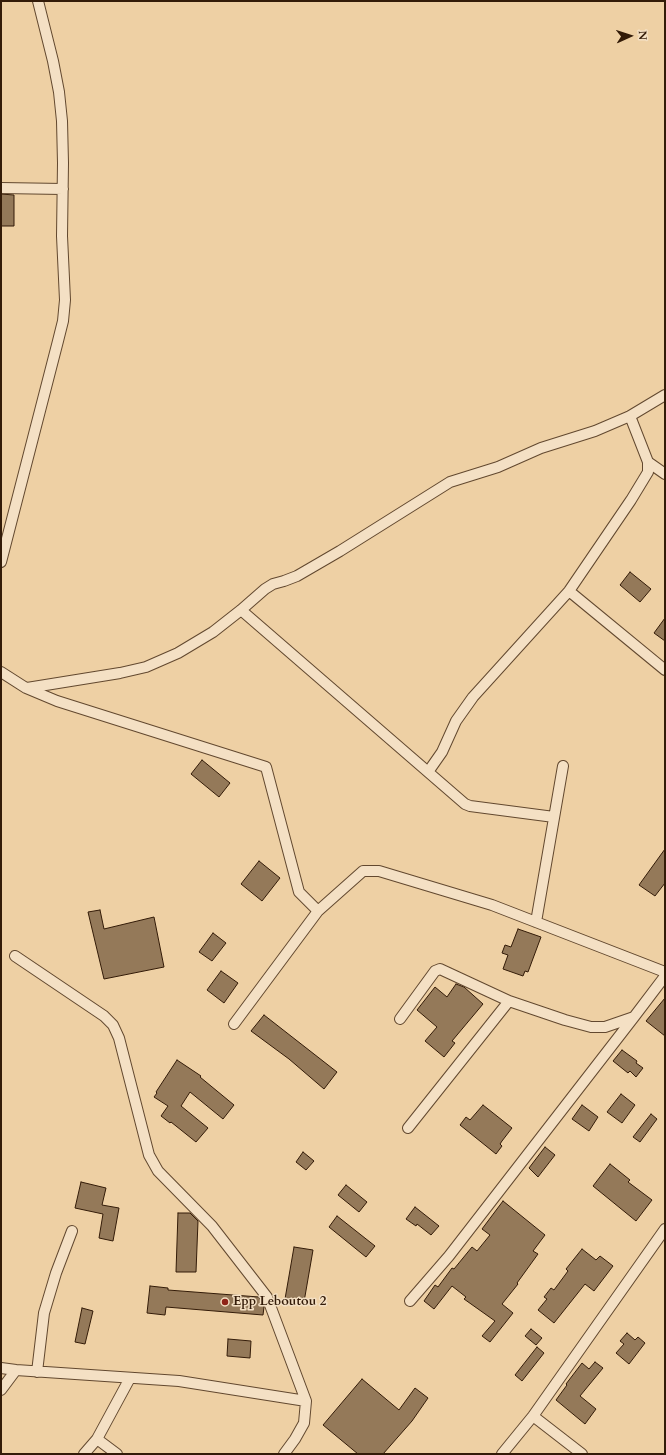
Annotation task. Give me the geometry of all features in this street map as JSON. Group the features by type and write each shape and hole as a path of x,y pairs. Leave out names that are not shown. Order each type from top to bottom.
{"street":[{"path":"1,562 63,321 65,300 62,236 62,121 59,92 38,1"},
{"path":"1,188 63,189"},
{"path":"26,688 146,668 178,653 213,632 241,610 264,589 273,584 297,576 340,551 450,482 498,467 541,448 595,431 630,416 665,395"},
{"path":"428,772 442,752 456,721 473,697 569,591 631,500 648,472 648,462 630,416"},
{"path":"648,462 665,474"},
{"path":"569,591 665,670"},
{"path":"241,610 465,804 470,806 554,817"},
{"path":"1,672 26,688 57,701 266,767 299,892 318,911"},
{"path":"536,922 563,766"},
{"path":"234,1024 318,911 363,871 379,871 492,905 665,972"},
{"path":"15,956 104,1016 113,1025 119,1038 149,1155 158,1171 212,1226 267,1297 306,1400 304,1423 284,1454"},
{"path":"400,1019 435,971 440,969 509,1001 591,1027 605,1027 634,1017"},
{"path":"410,1301 449,1256 665,976"},
{"path":"408,1128 509,1001"},
{"path":"502,1454 534,1416 665,1229"},
{"path":"37,1372 44,1313 56,1273 72,1231"},
{"path":"1,1368 179,1382 306,1400"},
{"path":"1,1390 16,1370"},
{"path":"84,1454 97,1439 130,1378"},
{"path":"534,1416 582,1454"},
{"path":"97,1439 117,1454"}],"building":[{"path":"1,194 14,195 14,226 1,226"},
{"path":"630,572 651,589 640,602 620,585"},
{"path":"665,618 665,641 654,633"},
{"path":"202,760 230,783 219,797 191,774"},
{"path":"665,849 665,883 655,896 639,885"},
{"path":"259,861 280,878 262,901 241,884"},
{"path":"100,910 104,929 154,917 164,967 104,979 88,912"},
{"path":"518,929 541,937 528,972 525,971 523,976 503,969 508,955 502,953 505,945 511,947"},
{"path":"213,933 226,943 212,961 199,952"},
{"path":"221,971 238,983 224,1003 207,990"},
{"path":"456,984 464,987 483,1004 452,1041 455,1043 444,1057 425,1041 437,1027 417,1010 435,987 447,997"},
{"path":"665,998 665,1036 646,1021"},
{"path":"264,1015 337,1072 324,1089 289,1059 251,1031"},
{"path":"622,1050 637,1061 636,1063 643,1068 636,1077 630,1071 628,1073 613,1061"},
{"path":"177,1060 201,1076 200,1077 234,1105 223,1119 190,1092 181,1106 208,1128 196,1142 161,1116 168,1106 154,1097"},
{"path":"621,1094 635,1105 622,1123 607,1112"},
{"path":"483,1105 512,1128 500,1144 502,1146 496,1154 460,1125 466,1117 470,1120"},
{"path":"582,1105 598,1117 589,1131 572,1119"},
{"path":"651,1114 657,1119 640,1142 633,1137"},
{"path":"545,1147 555,1155 538,1177 529,1168"},
{"path":"303,1152 314,1161 306,1170 296,1162"},
{"path":"610,1164 630,1180 628,1182 652,1200 636,1221 593,1186"},
{"path":"81,1182 106,1188 102,1205 119,1208 113,1241 99,1238 103,1214 75,1208"},
{"path":"346,1185 367,1202 359,1212 338,1195"},
{"path":"503,1201 545,1235 533,1251 538,1254 517,1283 518,1284 502,1304 513,1313 490,1342 482,1336 495,1321 464,1299 466,1297 452,1286 434,1309 424,1301 435,1285 438,1287 452,1268 454,1269 472,1247 477,1251 490,1235 482,1229"},
{"path":"415,1207 439,1226 431,1235 417,1224 416,1226 406,1219"},
{"path":"178,1213 190,1213 198,1221 196,1272 176,1272"},
{"path":"337,1216 375,1246 366,1257 329,1227"},
{"path":"294,1247 313,1250 304,1302 285,1299"},
{"path":"582,1249 596,1260 600,1256 613,1266 594,1291 585,1284 554,1323 538,1310 547,1299 544,1297 551,1288 554,1290 568,1271 566,1269"},
{"path":"150,1286 168,1288 168,1290 259,1297 264,1307 263,1315 166,1307 165,1315 147,1313"},
{"path":"82,1308 93,1311 85,1344 75,1342"},
{"path":"531,1329 542,1338 536,1345 525,1336"},
{"path":"627,1333 635,1340 638,1337 645,1343 629,1364 616,1353 624,1344 620,1341"},
{"path":"228,1339 251,1341 250,1358 227,1356"},
{"path":"537,1347 544,1353 522,1381 515,1375"},
{"path":"595,1362 603,1368 580,1396 596,1409 585,1424 556,1400 582,1363 589,1369"},
{"path":"362,1379 399,1410 415,1388 428,1398 412,1421 383,1454 358,1454 323,1425"}],"place":[{"name":"Epp Leboutou 2","path":"225,1302"}]}
